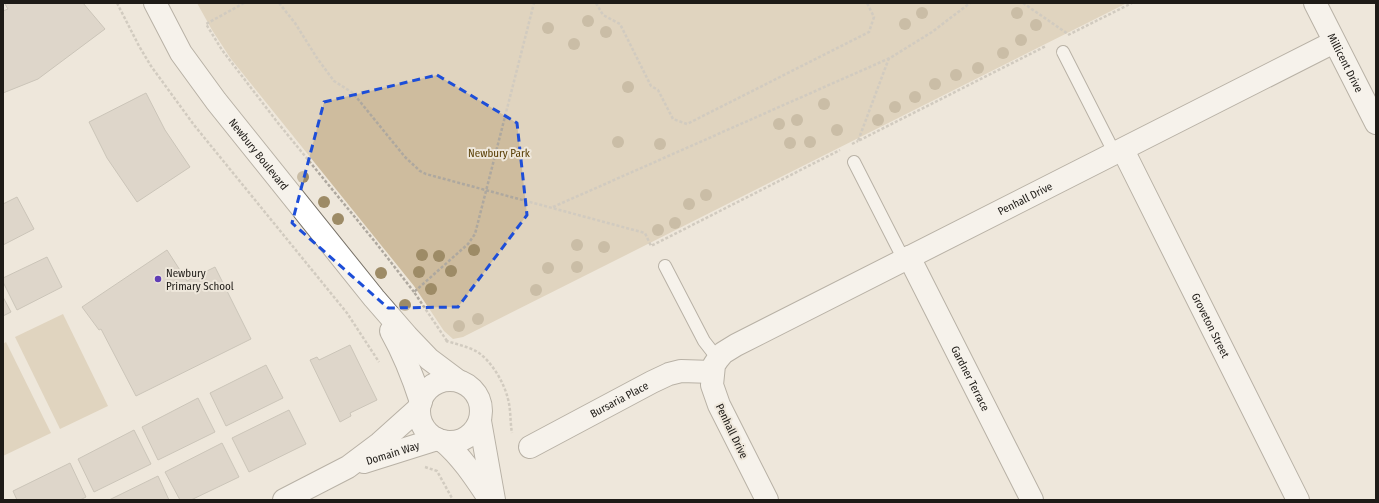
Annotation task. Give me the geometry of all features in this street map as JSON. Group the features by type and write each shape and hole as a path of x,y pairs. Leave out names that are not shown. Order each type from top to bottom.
{"street":[{"name":"Newbury Boulevard","path":"155,3 181,53 199,80 374,298 418,348 457,380"},
{"name":"Millicent Drive","path":"1315,3 1376,123"},
{"name":"Penhall Drive","path":"767,500 719,405 712,385 715,366 723,353 736,345 1334,42"},
{"name":"Groveton Street","path":"1119,152 1298,500"},
{"name":"Gardner Terrace","path":"907,259 1032,500"},
{"name":"Newbury Boulevard","path":"374,298 403,352 415,382 420,405"},
{"name":"Bursaria Place","path":"530,447 669,374 715,366"},
{"path":"490,500 452,449 427,431 423,426 420,405 427,390 438,382 444,380 457,380 471,387 478,396 481,405 480,421 494,500"},
{"name":"Domain Way","path":"284,500 348,467 380,443 420,405"},
{"path":"440,440 456,442 468,436 477,427 480,421"},
{"name":"Domain Way","path":"348,467 440,440"}],"lane":[{"name":"Groveton Street","path":"1063,52 1119,152"},
{"name":"Gardner Terrace","path":"854,162 907,259"},
{"path":"665,266 704,341 715,366"}],"path":[{"path":"117,3 139,46 171,94 194,125 347,313 383,368"},
{"path":"244,3 206,24 222,50 278,123 414,292 447,341"},
{"path":"279,3 295,22 317,58 334,81 353,93 412,164 426,174 645,233 651,246 844,148"},
{"path":"414,292 468,244 475,234 534,3"},
{"path":"596,3 603,15 620,24 651,86 658,90 672,119 687,124 869,32 874,17 867,3"},
{"path":"553,207 890,58 932,32 970,3"},
{"path":"1023,3 1068,34"},
{"path":"1062,38 1132,3"},
{"path":"851,144 1049,45"},
{"path":"858,141 890,58"},
{"path":"440,476 452,500"}],"highlighted area":[{"path":"437,75 517,123 527,215 458,307 388,308 292,223 324,102"}],"green space":[{"name":"Newbury Park","path":"197,3 1127,3 463,337 453,339 444,331 414,286 231,59"},
{"path":"63,314 108,406 60,429 15,337"},
{"path":"6,342 51,433 3,456 3,344"}],"building":[{"path":"83,3 105,29 38,79 3,93 3,11 8,9 5,4"},
{"path":"146,93 165,130 190,167 137,202 107,158 89,122"},
{"path":"17,197 34,229 3,245 3,204"},
{"path":"167,250 187,281 215,267 251,339 136,396 101,329 99,330 82,307"},
{"path":"47,257 62,287 17,310 3,282 3,278"},
{"path":"3,297 11,312 3,316"},
{"path":"350,345 377,400 350,413 351,416 340,422 310,360 317,357 319,360"},
{"path":"266,365 283,398 226,426 210,393"},
{"path":"198,398 215,432 158,460 142,427"},
{"path":"289,410 306,444 249,472 232,438"},
{"path":"134,430 151,464 94,492 78,459"},
{"path":"222,443 239,477 191,500 180,500 165,472"},
{"path":"70,463 86,497 80,500 17,500 13,491"},
{"path":"158,476 169,500 109,500"}],"place":[{"name":"Newbury Primary School","path":"158,279"}]}
